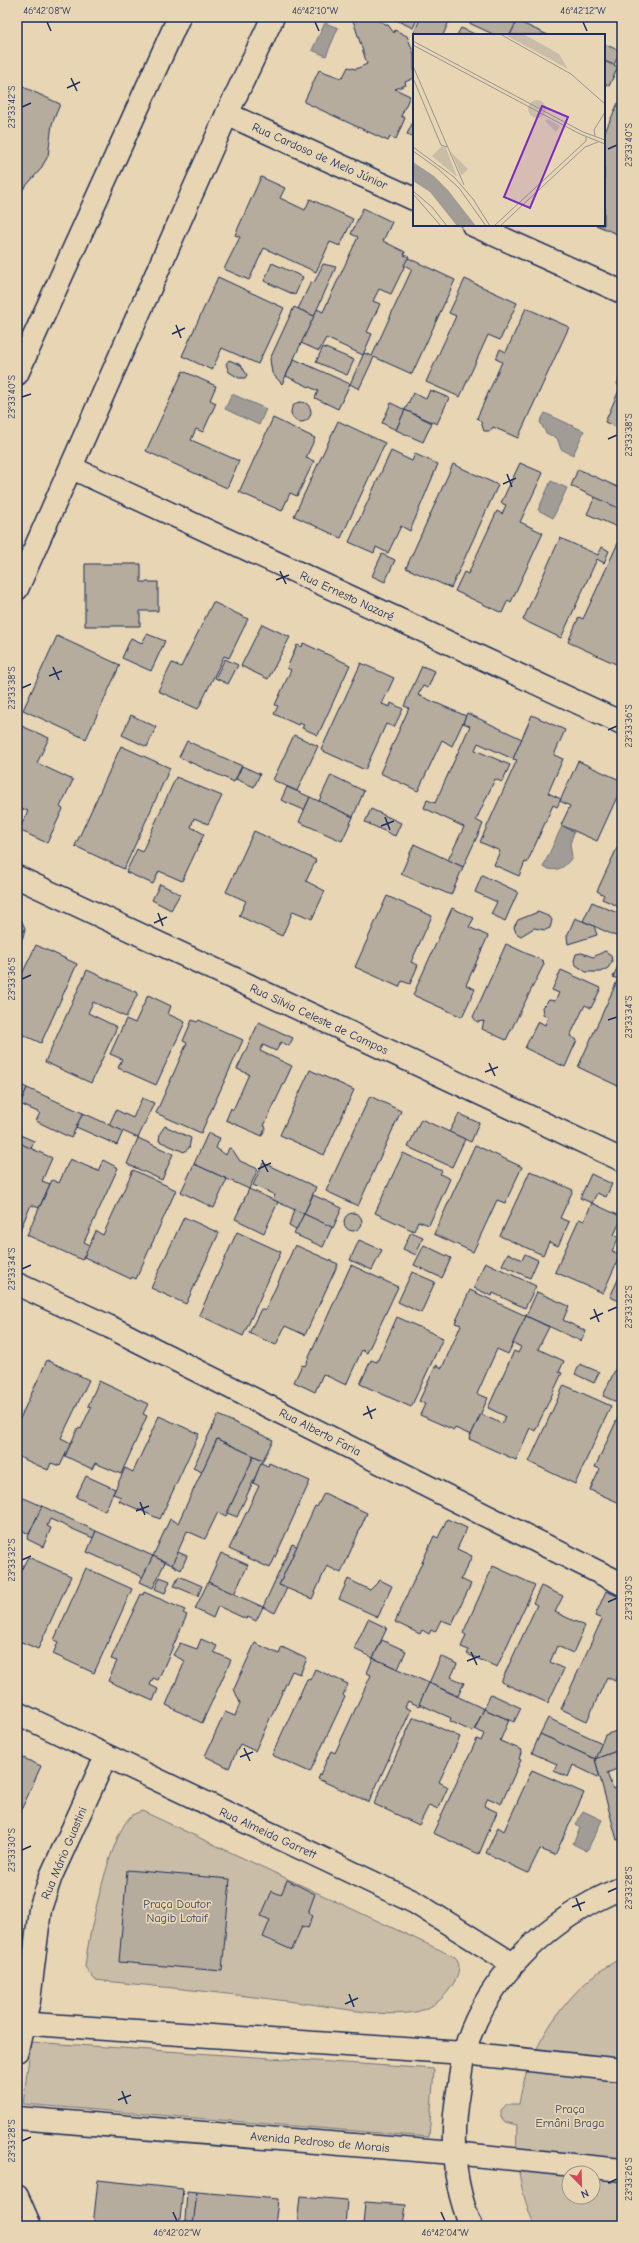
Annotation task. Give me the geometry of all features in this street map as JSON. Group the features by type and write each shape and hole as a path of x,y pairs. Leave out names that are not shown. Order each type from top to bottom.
{"main road":[{"path":"17,374 179,17"},
{"path":"17,589 72,468 227,114 273,17"},
{"name":"Rua Cardoso de Melo Júnior","path":"227,114 413,199"},
{"path":"474,226 622,292"},
{"name":"Rua Ernesto Nazaré","path":"72,468 622,723"},
{"name":"Rua Silvia Celeste de Campos","path":"17,876 622,1160"},
{"name":"Rua Alberto Faria","path":"17,1284 110,1327 622,1584"},
{"name":"Rua Almeida Garrett","path":"17,1713 414,1902 513,1964"},
{"name":"Rua Mário Guastini","path":"17,2051 20,2024 29,2001 40,1908 51,1876 106,1756"},
{"path":"471,2226 463,2207 453,2153 452,2122 464,2053 477,2022 493,1992 513,1964 550,1928 592,1900 622,1888"},
{"path":"20,2024 464,2053 622,2070"},
{"name":"Avenida Pedroso de Morais","path":"17,2118 453,2153 622,2170"},
{"path":"17,2196 30,2226"}],"green space":[{"name":"Praça Doutor Nagib Lotaif","path":"142,1811 455,1957 459,1965 459,1971 456,1979 444,1996 434,2005 422,2010 403,2014 374,2013 303,2003 95,1980 85,1967 90,1934 107,1867 121,1830 130,1817"},
{"name":"Praça Ernâni Braga","path":"622,1958 622,2226 535,2226 522,2189 518,2164 517,2125 505,2122 501,2117 501,2110 507,2104 519,2104 527,2071 543,2037 564,2006 591,1978"},
{"path":"31,2042 434,2069 429,2137 23,2104"}],"shaded area":[{"path":"325,23 338,28 326,56 312,50"},
{"path":"232,394 266,409 259,425 225,409"},
{"path":"545,413 584,431 573,455 561,449 557,438 546,433 540,422"},
{"path":"551,481 567,488 553,518 538,510"},
{"path":"562,826 574,832 570,844 572,857 563,867 552,870 548,869 543,867"},
{"path":"583,1811 602,1820 587,1851 573,1844 580,1828 576,1825"}],"building":[{"path":"352,17 370,17 388,25 394,33 395,30 407,36 413,51 413,78 405,82 406,85 395,89 410,96 401,116 405,118 396,139 390,137 388,141 304,102 319,70 341,78 348,67 356,69 367,64"},
{"path":"390,17 418,17 413,28"},
{"path":"421,17 446,17 450,19 443,34 414,33"},
{"path":"456,17 508,17 517,21 510,34 493,34"},
{"path":"508,17 518,17 517,21"},
{"path":"606,17 622,17 622,24"},
{"path":"517,21 546,34 510,34"},
{"path":"461,28 475,34 458,34"},
{"path":"605,44 620,51 614,65 605,61"},
{"path":"605,61 618,67 609,86 605,84"},
{"path":"17,84 60,104 52,124 48,156 40,170 17,196"},
{"path":"618,103 622,104 622,216 617,234 598,226 605,226 605,132"},
{"path":"413,122 413,137 407,134"},
{"path":"261,177 285,188 280,198 305,210 310,199 353,219 340,246 330,242 316,272 264,248 249,280 224,269 240,237 235,235"},
{"path":"363,208 392,222 383,241 405,252 404,255 409,257 391,294 379,289 373,301 380,304 367,332 372,334 363,355 326,338 319,351 301,343 317,309 323,312 358,237 351,234"},
{"path":"408,258 455,280 412,374 374,357 359,389 350,384 364,353 372,356 412,269 404,265"},
{"path":"272,263 303,277 295,295 264,281"},
{"path":"323,264 336,267 314,316 298,309 311,282 314,283"},
{"path":"218,277 284,308 258,364 222,348 212,370 182,356"},
{"path":"465,279 517,303 500,340 488,335 460,397 426,382 456,316 449,313"},
{"path":"294,307 314,316 282,384 272,373 270,359"},
{"path":"526,308 569,327 518,438 493,427 490,431 484,431 481,422 477,418 502,362 496,359 500,349 506,352"},
{"path":"323,347 354,360 347,375 316,362"},
{"path":"294,359 350,384 338,409 315,398 318,391 286,376"},
{"path":"229,360 241,365 247,375 245,378 239,378 229,372 226,364"},
{"path":"183,371 216,386 210,400 216,403 203,432 196,429 191,440 239,461 227,488 146,451"},
{"path":"622,374 622,430 605,422 621,386 617,384"},
{"path":"430,390 449,398 437,424 405,410 413,393 426,399"},
{"path":"301,402 308,405 311,412 308,419 301,422 294,419 291,412 294,405"},
{"path":"391,403 405,410 396,430 382,423"},
{"path":"405,410 432,423 423,442 396,430"},
{"path":"273,418 315,438 306,458 314,461 297,496 290,493 282,511 239,492"},
{"path":"338,421 385,443 341,538 294,516"},
{"path":"391,451 412,461 415,454 438,464 410,531 401,526 388,553 376,547 374,553 349,542"},
{"path":"520,463 543,473 520,522 543,533 511,602 508,600 502,613 455,591 464,572 468,574 497,511 502,514 506,505 501,503"},
{"path":"453,464 498,485 451,588 406,568"},
{"path":"578,469 622,489 622,510 571,486"},
{"path":"595,497 622,510 622,523 620,528 587,514"},
{"path":"622,523 622,536 617,533"},
{"path":"560,538 598,555 602,547 609,551 604,563 597,559 561,638 523,620"},
{"path":"618,543 622,545 622,651 616,664 568,642 579,617 583,619"},
{"path":"382,554 395,560 385,582 372,576"},
{"path":"85,564 141,564 141,582 158,582 158,611 140,611 140,626 85,626"},
{"path":"213,602 248,619 229,658 224,656 198,709 158,691 172,663 181,667"},
{"path":"262,624 290,637 268,679 241,666"},
{"path":"147,634 165,641 151,671 122,658 131,638 142,643"},
{"path":"57,636 120,665 86,739 23,710"},
{"path":"303,643 350,665 318,735 302,728 304,725 299,723 298,725 274,714 278,706 275,705 291,670 287,668 297,645 302,647"},
{"path":"225,659 238,665 228,684 215,678"},
{"path":"361,663 394,678 382,704 390,707 391,703 403,709 394,727 386,724 365,770 321,750"},
{"path":"422,666 435,671 428,688 423,686 418,695 466,716 452,746 442,740 418,791 380,773 409,708 404,706"},
{"path":"467,713 522,739 513,759 478,743 475,750 510,765 502,782 495,779 476,820 483,824 463,867 448,860 464,827 424,808 427,800 435,803 470,726 463,723"},
{"path":"131,715 156,727 147,747 122,735"},
{"path":"532,715 565,730 554,755 563,759 548,793 561,799 557,807 553,805 527,863 525,862 519,876 494,865 500,851 480,842 517,760 513,759"},
{"path":"17,724 49,738 37,763 73,780 60,807 63,809 47,843 19,830 28,811 17,807"},
{"path":"294,735 318,746 297,791 273,780"},
{"path":"187,741 242,766 234,782 179,757"},
{"path":"121,746 170,768 124,869 75,846"},
{"path":"578,761 622,781 622,786 597,841 561,825 570,806 560,801"},
{"path":"242,766 260,774 254,787 236,779"},
{"path":"331,775 364,791 353,817 319,801"},
{"path":"176,777 222,796 208,824 194,818 191,827 204,834 182,881 159,871 153,884 126,872 137,849 142,852"},
{"path":"287,787 310,797 304,810 281,800"},
{"path":"310,797 353,817 342,841 299,822"},
{"path":"371,809 401,823 395,836 365,822"},
{"path":"254,831 316,860 306,881 325,891 312,919 293,911 282,936 239,916 246,901 226,892"},
{"path":"414,844 463,867 451,895 401,874"},
{"path":"617,848 622,851 622,908 602,899 604,895 597,891"},
{"path":"482,875 518,892 505,921 491,914 497,902 475,892"},
{"path":"160,884 180,894 171,910 152,900"},
{"path":"387,896 432,916 411,962 418,965 410,984 402,981 399,987 355,967"},
{"path":"592,902 622,915 622,939 583,921"},
{"path":"452,908 474,918 469,927 488,936 466,985 475,989 462,1017 413,995"},
{"path":"538,912 550,917 552,920 550,928 545,930 534,928 521,936 516,933 514,927 518,920"},
{"path":"575,918 594,926 597,935 568,944 567,936"},
{"path":"17,920 21,920 25,928 23,937 17,946"},
{"path":"506,944 543,961 544,964 506,1040 482,1029 484,1021 477,1022 473,1017"},
{"path":"36,945 77,964 41,1043 17,1032 17,972 22,974"},
{"path":"605,951 611,955 612,962 608,968 600,972 586,972 576,965 574,961 576,954 582,953 593,957"},
{"path":"622,957 622,1077 618,1086 578,1067 618,979 613,977"},
{"path":"87,970 138,993 126,1017 93,1002 88,1013 117,1027 91,1083 45,1062"},
{"path":"561,970 601,988 591,1008 585,1005 570,1036 577,1040 565,1067 525,1048 538,1021 545,1025 548,1017 543,1014 542,1007 549,1000 555,1001 559,993 552,990"},
{"path":"148,995 171,1006 168,1014 185,1022 156,1085 118,1068 122,1059 110,1054 126,1019 135,1023"},
{"path":"192,1020 197,1022 199,1020 243,1040 201,1133 156,1113 187,1043 183,1041"},
{"path":"259,1022 293,1038 289,1046 281,1042 276,1051 263,1045 260,1051 292,1066 264,1126 266,1127 262,1136 226,1120 231,1108 233,1110 249,1074 237,1069"},
{"path":"310,1070 354,1090 324,1155 280,1135"},
{"path":"17,1083 27,1088 18,1108 17,1108"},
{"path":"27,1088 83,1113 71,1138 36,1121 40,1113 20,1104"},
{"path":"370,1096 401,1111 358,1206 326,1191"},
{"path":"142,1098 154,1103 138,1138 109,1125 116,1110 133,1118"},
{"path":"83,1113 123,1131 117,1145 76,1127"},
{"path":"459,1114 479,1123 471,1142 449,1132"},
{"path":"421,1119 465,1139 452,1167 408,1147"},
{"path":"165,1126 191,1138 189,1148 184,1152 159,1141 160,1133"},
{"path":"208,1133 220,1138 216,1148 226,1155 229,1148 232,1149 240,1161 258,1169 249,1189 194,1164"},
{"path":"20,1135 34,1141 31,1149 17,1142"},
{"path":"138,1138 173,1154 162,1180 127,1164"},
{"path":"17,1142 52,1158 42,1181 50,1184 39,1208 31,1205 19,1232"},
{"path":"475,1145 522,1167 505,1203 497,1200 473,1252 434,1234"},
{"path":"403,1153 442,1171 440,1174 450,1179 429,1225 418,1221 414,1231 375,1213"},
{"path":"70,1159 98,1171 103,1160 118,1168 84,1242 90,1245 82,1260 27,1235 52,1180 59,1183"},
{"path":"263,1163 316,1187 304,1214 273,1200 275,1195 253,1185"},
{"path":"194,1164 227,1179 214,1208 181,1192"},
{"path":"133,1170 176,1190 136,1279 132,1277 131,1279 84,1257 96,1231 103,1235"},
{"path":"530,1171 573,1190 560,1218 569,1222 558,1246 549,1242 543,1255 500,1236"},
{"path":"591,1174 612,1184 606,1197 597,1193 592,1203 580,1198"},
{"path":"249,1189 278,1202 264,1233 235,1219"},
{"path":"313,1195 342,1208 333,1228 304,1214"},
{"path":"592,1203 622,1217 614,1235 619,1237 612,1251 620,1255 603,1293 555,1272 579,1219 584,1221"},
{"path":"294,1209 304,1214 296,1230 289,1226"},
{"path":"349,1213 357,1213 362,1218 360,1229 357,1231 349,1231 344,1226 344,1218"},
{"path":"304,1214 332,1227 323,1247 294,1234"},
{"path":"184,1217 219,1233 186,1304 151,1288"},
{"path":"237,1232 281,1252 243,1336 199,1315"},
{"path":"411,1232 423,1237 416,1255 403,1249"},
{"path":"359,1240 382,1250 372,1270 350,1260"},
{"path":"295,1245 338,1264 305,1335 285,1326 276,1345 249,1333 261,1309 265,1311"},
{"path":"424,1245 451,1258 442,1278 414,1265"},
{"path":"508,1253 522,1260 525,1254 538,1260 530,1278 502,1265"},
{"path":"485,1262 536,1286 525,1308 493,1293 492,1296 474,1288"},
{"path":"351,1265 398,1287 367,1353 362,1350 346,1385 323,1374 315,1392 294,1382 302,1365 305,1366"},
{"path":"622,1271 622,1302 610,1297"},
{"path":"412,1272 435,1282 421,1313 398,1302"},
{"path":"470,1290 526,1316 508,1354 497,1349 477,1394 488,1398 471,1435 455,1428 454,1430 420,1415 425,1404 419,1401 436,1365 442,1368 461,1325 455,1323"},
{"path":"537,1292 569,1306 563,1320 586,1331 581,1341 526,1316"},
{"path":"526,1316 549,1327 538,1349 564,1361 559,1372 562,1373 535,1431 530,1428 516,1460 469,1439 481,1414 502,1424 505,1416 488,1408 514,1351 518,1353 521,1347 513,1343"},
{"path":"397,1317 443,1338 411,1407 360,1384 371,1360 377,1362"},
{"path":"620,1359 622,1360 622,1397 619,1403 603,1396"},
{"path":"47,1360 89,1380 61,1438 71,1443 60,1466 51,1463 48,1470 17,1456 17,1425"},
{"path":"580,1364 599,1372 594,1383 575,1374"},
{"path":"99,1381 148,1404 143,1414 147,1416 121,1474 95,1463 92,1469 65,1456 78,1428 81,1429 91,1407 88,1406"},
{"path":"564,1385 611,1406 575,1484 529,1462"},
{"path":"622,1409 622,1508 618,1506 620,1503 590,1490 600,1469 595,1467"},
{"path":"218,1415 273,1440 263,1460 217,1439 202,1472 193,1468"},
{"path":"159,1416 199,1434 160,1519 119,1501 121,1497 113,1494 125,1468 133,1472"},
{"path":"217,1439 254,1456 226,1516 218,1512 205,1539 187,1531 172,1565 153,1556 170,1519 178,1523"},
{"path":"254,1456 263,1460 237,1517 227,1513"},
{"path":"261,1463 268,1466 269,1463 310,1481 270,1568 229,1549 259,1486 253,1483"},
{"path":"86,1476 115,1489 105,1511 76,1497"},
{"path":"324,1493 367,1513 341,1573 327,1566 312,1599 279,1585 315,1506 317,1507"},
{"path":"17,1495 42,1506 29,1534 17,1528 19,1514 17,1513"},
{"path":"42,1506 96,1531 93,1538 50,1519 47,1526 51,1528 43,1547 27,1539"},
{"path":"447,1519 467,1528 457,1549 472,1556 461,1579 471,1584 452,1624 441,1620 435,1632 431,1630 429,1634 422,1630 420,1634 395,1622 434,1536 438,1538"},
{"path":"96,1531 153,1556 143,1577 87,1552"},
{"path":"292,1544 297,1546 279,1585 287,1588 275,1613 263,1607"},
{"path":"178,1552 187,1556 181,1570 172,1565"},
{"path":"221,1553 248,1565 234,1594 208,1582"},
{"path":"153,1556 165,1562 153,1588 140,1582"},
{"path":"28,1557 71,1576 38,1649 17,1640 17,1578"},
{"path":"493,1566 535,1585 497,1667 467,1654 469,1650 461,1647 466,1635 463,1633"},
{"path":"86,1568 132,1589 94,1673 53,1654 58,1642 54,1640"},
{"path":"179,1576 202,1586 198,1596 174,1586"},
{"path":"160,1577 170,1581 165,1593 155,1589"},
{"path":"348,1579 370,1590 380,1580 392,1586 378,1617 339,1599"},
{"path":"208,1582 263,1607 256,1621 248,1617 246,1619 218,1606 213,1618 195,1609"},
{"path":"541,1586 563,1596 555,1612 585,1626 573,1653 557,1646 550,1662 564,1669 548,1703 501,1682 537,1605 533,1603"},
{"path":"606,1591 622,1598 622,1667 615,1681 607,1677 587,1721 561,1709 602,1619 595,1616"},
{"path":"144,1592 185,1610 183,1613 187,1615 158,1680 153,1678 150,1685 158,1689 153,1701 108,1681 117,1661 111,1659 141,1594 143,1595"},
{"path":"368,1619 387,1628 373,1658 354,1649"},
{"path":"201,1639 217,1646 214,1652 231,1660 202,1723 166,1705 185,1661 173,1655 180,1643 197,1649"},
{"path":"382,1640 406,1651 398,1669 373,1658"},
{"path":"255,1643 279,1654 282,1647 307,1659 300,1674 292,1671 255,1751 240,1744 229,1768 205,1756 225,1712 235,1716 240,1703 234,1689"},
{"path":"441,1656 457,1664 451,1677 464,1683 458,1696 429,1683"},
{"path":"373,1658 429,1683 419,1706 408,1701 405,1707 411,1710 369,1802 318,1779 331,1751 335,1753 371,1675 367,1673"},
{"path":"315,1669 348,1684 343,1695 345,1697 310,1772 272,1755 307,1679 310,1680"},
{"path":"429,1683 484,1709 473,1732 450,1721 451,1718 419,1704"},
{"path":"491,1694 521,1708 514,1722 484,1709"},
{"path":"484,1709 509,1720 500,1741 522,1750 519,1759 521,1760 501,1804 488,1798 484,1806 497,1812 479,1854 433,1833 477,1739 481,1741 484,1734 475,1729"},
{"path":"413,1718 418,1718 460,1737 439,1782 448,1787 438,1809 429,1805 419,1825 374,1804"},
{"path":"548,1718 602,1743 595,1759 540,1734"},
{"path":"622,1729 622,1749 595,1759 605,1735"},
{"path":"540,1734 595,1759 600,1778 573,1765 568,1777 554,1771 557,1764 532,1753"},
{"path":"622,1749 622,1767 607,1773 613,1789 622,1786 622,1839 617,1840 595,1759"},
{"path":"17,1755 41,1766 20,1813 17,1812"},
{"path":"532,1770 584,1793 555,1855 540,1849 528,1873 486,1853 498,1827 504,1831"},
{"path":"127,1870 230,1879 222,1971 119,1962"},
{"path":"287,1880 315,1894 308,1913 313,1916 308,1928 302,1926 292,1950 263,1937 270,1920 261,1916 272,1891 281,1895"},
{"path":"98,2180 183,2189 180,2220 171,2226 93,2226"},
{"path":"187,2191 197,2192 194,2223 185,2221"},
{"path":"197,2192 278,2199 275,2226 193,2226"},
{"path":"300,2196 347,2200 345,2226 297,2226"},
{"path":"365,2202 406,2205 403,2226 363,2226"}]}
